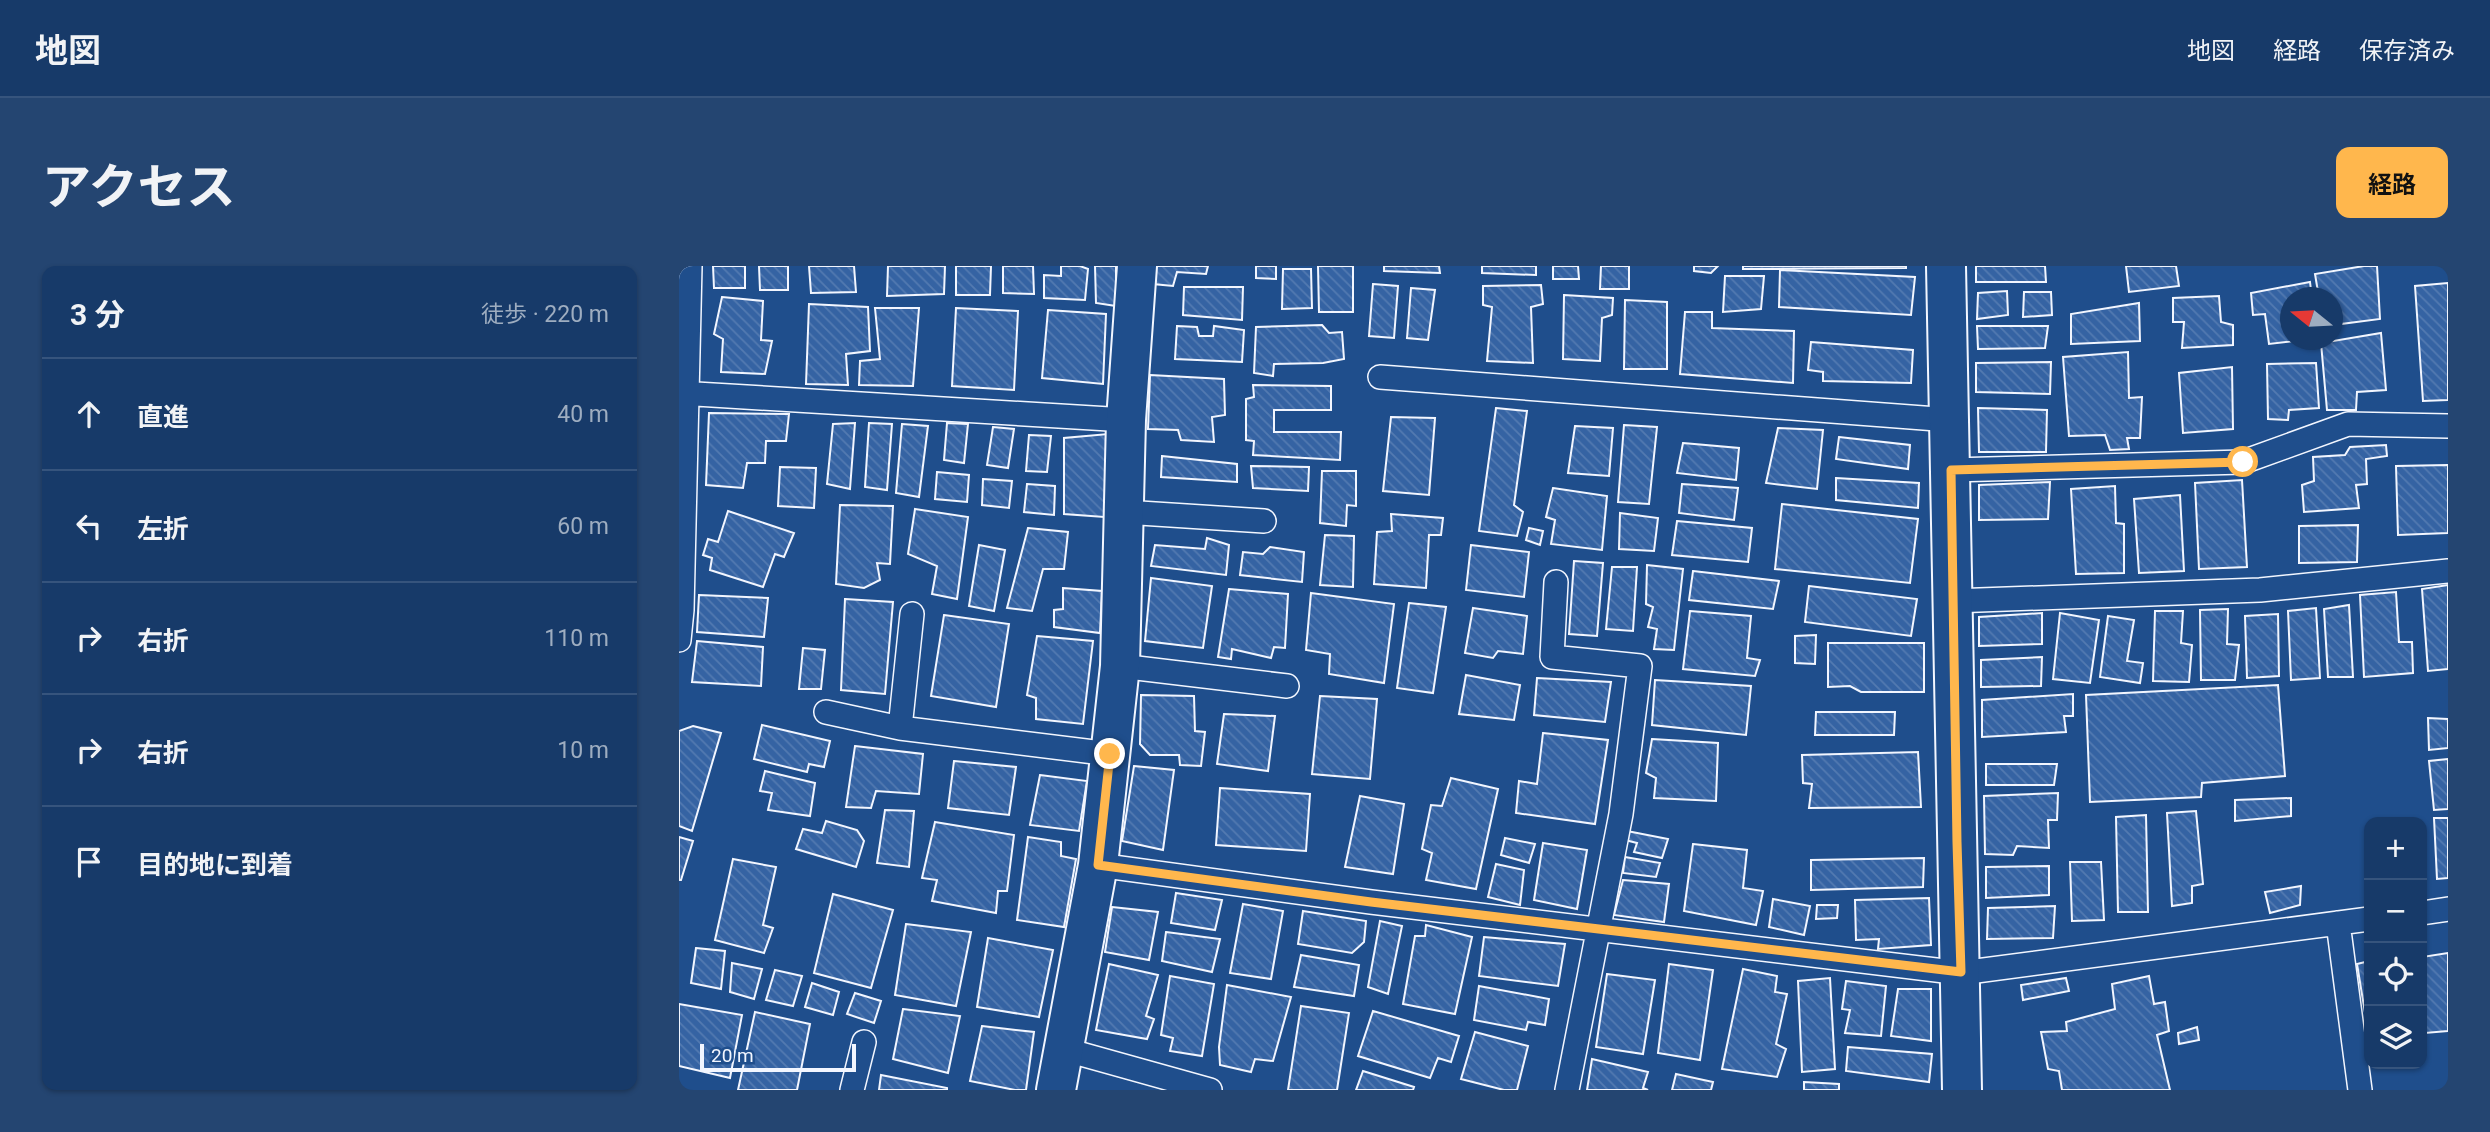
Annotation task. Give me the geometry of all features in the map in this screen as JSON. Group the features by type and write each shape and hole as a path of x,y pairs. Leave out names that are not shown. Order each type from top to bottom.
{"street":[{"path":"1056,1090 1098,865 1120,666 1126,421 1137,266"},
{"path":"1946,266 1962,1090"}],"lane":[{"path":"679,640 682,610 683,393 690,266"},
{"path":"1380,377 1950,419"},
{"path":"683,393 1126,421"},
{"path":"1951,470 2243,462 2348,424 2448,426"},
{"path":"1124,512 1264,521"},
{"path":"1952,601 2260,590 2448,571"},
{"path":"1556,582 1552,657 1640,666 1621,814 1567,1090"},
{"path":"900,728 912,614"},
{"path":"1120,666 1287,686"},
{"path":"826,712 900,728 1110,754"},
{"path":"1098,865 1371,902 1961,972 2364,920"},
{"path":"2427,912 2448,909"},
{"path":"2337,923 2360,1090"},
{"path":"852,1090 864,1042"},
{"path":"1063,1049 1210,1090"}],"building":[{"path":"713,266 745,266 745,288 714,288"},
{"path":"759,266 788,266 788,290 760,290"},
{"path":"809,266 854,266 856,292 811,293"},
{"path":"888,266 945,266 944,294 887,296"},
{"path":"956,266 991,266 990,295 956,295"},
{"path":"1003,266 1033,266 1034,294 1003,293"},
{"path":"1061,266 1088,269 1085,300 1044,298 1044,275 1061,276"},
{"path":"1095,266 1116,266 1116,306 1096,303"},
{"path":"1154,266 1208,266 1206,274 1177,272 1173,286 1153,284"},
{"path":"1256,266 1276,266 1276,279 1256,278"},
{"path":"1318,266 1353,266 1353,312 1319,312"},
{"path":"1384,266 1439,266 1440,273 1384,271"},
{"path":"1482,266 1536,266 1536,275 1482,273"},
{"path":"1553,266 1578,266 1579,279 1553,279"},
{"path":"1601,266 1629,266 1629,289 1600,289"},
{"path":"1694,266 1718,266 1711,273 1694,271"},
{"path":"1743,266 1906,266 1906,268 1743,269"},
{"path":"1976,266 2045,266 2046,282 1976,282"},
{"path":"2126,266 2176,266 2179,286 2129,292"},
{"path":"2377,266 2380,319 2343,324 2343,287 2317,287 2315,274"},
{"path":"1283,269 1311,269 1312,308 1282,309"},
{"path":"1780,270 1915,277 1911,315 1779,307"},
{"path":"1725,276 1764,276 1761,309 1723,312"},
{"path":"2310,282 2311,287 2283,287"},
{"path":"2448,283 2448,400 2423,401 2415,286"},
{"path":"1373,284 1398,286 1394,338 1369,336"},
{"path":"1541,285 1543,304 1531,307 1533,363 1487,361 1492,307 1483,305 1483,286"},
{"path":"1184,287 1243,287 1242,320 1183,315"},
{"path":"1411,288 1435,290 1428,340 1407,338"},
{"path":"2280,288 2280,343 2269,344 2265,314 2253,315 2251,293"},
{"path":"2007,291 2008,315 1977,319 1978,293"},
{"path":"2024,292 2051,292 2052,315 2023,317"},
{"path":"1564,295 1613,298 1612,315 1602,318 1600,361 1563,359"},
{"path":"2219,296 2221,322 2233,325 2233,345 2182,348 2184,322 2173,322 2173,298"},
{"path":"722,297 763,301 761,340 772,341 765,374 721,372 723,339 714,334"},
{"path":"1625,300 1667,302 1667,369 1624,369"},
{"path":"2139,303 2140,341 2071,344 2071,314"},
{"path":"809,304 868,307 870,351 846,354 848,385 806,384"},
{"path":"875,308 919,308 913,386 859,385 860,361 880,359"},
{"path":"956,308 1018,311 1014,390 952,386"},
{"path":"1048,310 1106,314 1103,384 1042,378"},
{"path":"1685,312 1712,312 1712,328 1794,331 1793,383 1680,374"},
{"path":"1322,325 1329,333 1342,332 1344,359 1323,363 1274,364 1273,376 1254,373 1256,327"},
{"path":"1177,326 1197,327 1199,336 1213,336 1214,326 1244,330 1242,362 1175,359"},
{"path":"1977,326 2048,326 2045,348 1978,349"},
{"path":"2381,333 2386,390 2357,392 2356,410 2327,410 2322,350 2343,350 2343,339"},
{"path":"1811,342 1913,350 1911,383 1823,381 1823,372 1808,370"},
{"path":"2128,352 2129,398 2142,397 2140,438 2127,438 2129,449 2110,450 2105,435 2069,436 2063,357"},
{"path":"2051,362 2050,394 1976,392 1976,363"},
{"path":"2316,363 2319,408 2289,410 2288,420 2268,419 2267,364"},
{"path":"2232,367 2233,429 2183,433 2179,373"},
{"path":"1150,375 1224,379 1225,415 1212,417 1214,442 1181,440 1178,430 1148,429"},
{"path":"1253,385 1331,386 1331,410 1274,410 1274,432 1341,432 1340,460 1253,455 1254,441 1246,440 1246,399 1254,397"},
{"path":"1496,408 1527,411 1514,505 1523,512 1517,536 1479,531"},
{"path":"1978,408 2047,410 2046,452 1979,452"},
{"path":"709,413 789,414 786,441 766,441 765,463 747,463 743,488 706,485"},
{"path":"1391,417 1435,418 1429,495 1383,491"},
{"path":"855,423 850,489 827,484 833,424"},
{"path":"869,423 892,424 887,490 865,487"},
{"path":"947,423 968,424 964,463 944,460"},
{"path":"902,424 928,426 919,497 896,493"},
{"path":"1624,425 1657,427 1649,504 1618,502"},
{"path":"1575,426 1613,428 1609,476 1568,473"},
{"path":"993,427 1014,429 1008,468 987,465"},
{"path":"1778,428 1823,430 1817,489 1766,483"},
{"path":"1108,434 1104,517 1064,514 1064,438"},
{"path":"1029,435 1051,436 1047,472 1026,471"},
{"path":"1839,437 1910,445 1908,469 1836,459"},
{"path":"1683,443 1739,448 1736,480 1677,473"},
{"path":"2386,445 2387,456 2366,459 2367,484 2356,485 2359,508 2304,512 2302,485 2314,481 2313,457 2345,455 2350,447"},
{"path":"1162,456 1237,464 1237,482 1161,477"},
{"path":"2448,465 2448,533 2398,535 2396,466"},
{"path":"1251,466 1309,467 1308,491 1253,488"},
{"path":"780,467 816,468 814,508 778,506"},
{"path":"1322,471 1356,471 1356,506 1347,505 1346,526 1320,523"},
{"path":"937,472 969,475 967,502 935,499"},
{"path":"1836,478 1919,483 1918,508 1836,500"},
{"path":"983,479 1012,481 1009,508 982,505"},
{"path":"2242,480 2247,567 2199,569 2195,483"},
{"path":"2050,482 2048,519 1979,520 1979,485"},
{"path":"1027,484 1055,486 1054,515 1024,512"},
{"path":"1682,484 1738,488 1734,520 1679,513"},
{"path":"2115,486 2116,523 2124,524 2124,573 2076,574 2071,489"},
{"path":"1553,488 1607,496 1602,550 1551,544 1555,520 1546,517"},
{"path":"2180,495 2184,571 2139,573 2134,499"},
{"path":"1782,504 1918,519 1910,583 1775,569"},
{"path":"840,505 893,506 890,564 877,563 880,580 864,588 836,584"},
{"path":"915,509 968,517 957,599 932,594 937,566 908,554"},
{"path":"728,511 794,533 784,557 775,554 763,587 710,570 712,558 703,555 708,539 718,542"},
{"path":"1620,513 1658,518 1654,551 1619,549"},
{"path":"1391,514 1443,518 1441,535 1429,535 1426,588 1374,584 1377,532 1392,531"},
{"path":"1677,521 1752,528 1748,562 1672,555"},
{"path":"2358,525 2357,562 2299,563 2299,526"},
{"path":"1028,528 1068,532 1064,569 1043,569 1032,611 1007,608"},
{"path":"1529,528 1543,531 1540,545 1526,540"},
{"path":"1325,535 1354,536 1353,587 1320,585"},
{"path":"1207,538 1229,545 1226,575 1151,566 1155,545 1205,549"},
{"path":"979,545 1005,550 994,611 969,606"},
{"path":"1471,545 1529,552 1524,597 1466,590"},
{"path":"1270,547 1304,552 1302,582 1240,575 1243,552 1263,554"},
{"path":"1574,561 1603,563 1597,636 1569,634"},
{"path":"1647,565 1683,569 1674,650 1654,649 1657,629 1648,627 1653,607 1646,604"},
{"path":"1612,567 1637,567 1633,631 1606,629"},
{"path":"1693,571 1779,581 1773,609 1689,600"},
{"path":"1151,578 1212,586 1203,648 1145,641"},
{"path":"2448,585 2448,669 2428,671 2422,589"},
{"path":"1809,586 1917,599 1911,636 1805,622"},
{"path":"1063,588 1102,591 1100,633 1054,627 1054,610 1063,609"},
{"path":"1229,589 1288,594 1285,648 1274,647 1271,658 1232,649 1231,659 1218,657"},
{"path":"2396,592 2399,642 2412,642 2413,673 2364,677 2360,595"},
{"path":"1311,593 1394,604 1384,683 1329,674 1330,654 1306,650"},
{"path":"699,595 768,598 764,637 697,632"},
{"path":"845,599 893,602 885,694 841,690"},
{"path":"1409,603 1446,607 1433,693 1397,688"},
{"path":"2349,605 2353,677 2328,677 2324,609"},
{"path":"1473,608 1527,616 1523,654 1498,651 1493,658 1465,653"},
{"path":"2316,608 2320,678 2291,680 2288,611"},
{"path":"2228,609 2227,644 2239,645 2235,680 2201,680 2200,610"},
{"path":"1690,611 1751,616 1747,658 1760,660 1755,676 1683,669"},
{"path":"2155,611 2183,611 2181,643 2192,645 2189,682 2153,681"},
{"path":"2042,613 2042,644 1979,646 1979,617"},
{"path":"2060,613 2099,620 2090,683 2053,679"},
{"path":"2278,614 2279,676 2247,678 2245,616"},
{"path":"944,615 1009,624 996,707 931,696"},
{"path":"2108,616 2134,620 2127,661 2143,663 2140,683 2100,677"},
{"path":"1816,635 1815,664 1795,663 1795,636"},
{"path":"1037,636 1093,641 1083,724 1036,719 1036,698 1027,695"},
{"path":"697,641 763,647 761,686 692,682"},
{"path":"1828,643 1924,643 1924,692 1861,692 1850,686 1828,687"},
{"path":"803,648 825,650 821,689 799,689"},
{"path":"2042,657 2041,686 1981,687 1981,660"},
{"path":"1466,675 1520,685 1514,720 1459,714"},
{"path":"1537,678 1611,682 1605,722 1534,715"},
{"path":"1655,680 1751,686 1746,735 1652,725"},
{"path":"2278,685 2285,776 2202,783 2201,797 2090,802 2086,695"},
{"path":"2073,694 2073,716 2064,716 2066,732 1982,737 1982,700"},
{"path":"1141,695 1194,696 1195,731 1205,732 1201,766 1180,765 1179,755 1150,755 1140,744"},
{"path":"1320,696 1377,699 1370,779 1312,774"},
{"path":"1816,712 1895,712 1894,735 1815,735"},
{"path":"1224,714 1275,716 1268,771 1217,764"},
{"path":"2428,718 2448,719 2448,748 2429,750"},
{"path":"762,725 830,741 824,767 809,764 807,772 754,759"},
{"path":"693,726 721,733 692,831 679,826 679,731"},
{"path":"1543,733 1608,740 1595,824 1516,813 1519,781 1537,784"},
{"path":"1652,739 1718,743 1716,801 1654,798 1656,778 1646,773"},
{"path":"855,746 923,754 919,794 876,791 871,808 846,807"},
{"path":"1918,752 1921,807 1809,808 1812,784 1803,783 1802,755"},
{"path":"2448,759 2448,809 2434,810 2429,761"},
{"path":"954,761 1016,767 1009,815 948,808"},
{"path":"1986,764 2057,764 2054,785 1986,785"},
{"path":"1134,766 1174,770 1163,850 1122,841"},
{"path":"765,771 815,783 810,816 768,810 772,793 760,791"},
{"path":"1040,775 1087,781 1079,831 1030,825"},
{"path":"1451,778 1498,789 1476,889 1426,880 1432,853 1422,849 1431,805 1442,806"},
{"path":"1220,788 1310,794 1306,851 1216,845"},
{"path":"2058,793 2057,820 2048,820 2049,848 2017,846 2013,855 1985,854 1984,796"},
{"path":"1360,796 1404,804 1393,874 1345,867"},
{"path":"2291,798 2291,816 2235,821 2235,800"},
{"path":"885,810 914,811 909,867 877,863"},
{"path":"2196,811 2203,884 2192,886 2192,903 2172,906 2167,813"},
{"path":"2146,815 2148,912 2118,912 2116,817"},
{"path":"2434,818 2448,818 2448,878 2437,879"},
{"path":"826,821 857,830 864,841 856,867 796,849 803,829 822,833"},
{"path":"935,822 1014,835 1007,891 998,891 996,913 932,901 937,880 922,878"},
{"path":"1627,831 1668,839 1662,858 1634,852 1637,843 1625,840"},
{"path":"679,837 693,841 681,880 679,880"},
{"path":"1028,837 1061,842 1061,856 1076,859 1064,927 1017,920"},
{"path":"1505,838 1535,844 1529,863 1501,855"},
{"path":"1543,843 1587,850 1577,909 1534,900"},
{"path":"1693,844 1747,850 1743,888 1763,891 1756,925 1684,911"},
{"path":"1625,857 1660,863 1656,877 1623,873"},
{"path":"1924,858 1923,887 1811,890 1811,860"},
{"path":"733,859 776,867 763,925 773,928 764,953 715,940"},
{"path":"2070,862 2101,862 2104,920 2072,921"},
{"path":"1496,864 1524,870 1520,905 1488,897"},
{"path":"2049,866 2049,895 1986,898 1986,867"},
{"path":"1623,880 1669,884 1664,922 1614,915"},
{"path":"2301,886 2300,905 2270,913 2265,892"},
{"path":"1176,893 1222,900 1215,930 1171,923"},
{"path":"833,894 893,910 871,988 814,973"},
{"path":"1929,898 1931,945 1878,949 1879,939 1856,940 1855,900"},
{"path":"1773,899 1810,906 1804,935 1769,927"},
{"path":"1243,904 1283,911 1271,979 1230,973"},
{"path":"1817,905 1838,905 1837,918 1816,919"},
{"path":"2055,906 2053,938 1987,939 1988,908"},
{"path":"1112,907 1158,912 1149,960 1105,952"},
{"path":"1303,911 1366,921 1364,942 1352,953 1298,944"},
{"path":"1380,921 1402,926 1388,994 1368,987"},
{"path":"906,924 971,932 956,1006 895,995"},
{"path":"1426,925 1472,937 1455,1014 1403,1004 1415,936 1425,936"},
{"path":"1166,932 1220,939 1212,972 1162,961"},
{"path":"1484,937 1565,944 1558,986 1479,976"},
{"path":"988,938 1053,950 1039,1017 977,1007"},
{"path":"696,948 725,951 721,989 691,983"},
{"path":"2448,953 2448,1031 2427,1033 2427,956"},
{"path":"1301,955 1359,965 1354,996 1294,987"},
{"path":"2364,962 2364,1007 2357,964"},
{"path":"732,963 762,969 754,999 730,992"},
{"path":"1109,964 1158,975 1146,1016 1154,1019 1147,1039 1096,1030"},
{"path":"1669,964 1713,970 1700,1060 1658,1053"},
{"path":"1743,969 1777,976 1775,992 1787,994 1776,1044 1786,1049 1777,1077 1722,1069"},
{"path":"775,970 802,976 793,1006 766,1000"},
{"path":"1607,974 1655,980 1643,1054 1596,1047"},
{"path":"1170,976 1214,984 1202,1056 1170,1051 1173,1038 1161,1035"},
{"path":"2149,976 2154,1004 2165,1002 2169,1031 2157,1035 2170,1090 2062,1090 2059,1071 2048,1069 2041,1032 2067,1031 2066,1022 2115,1009 2112,984"},
{"path":"1830,978 1835,1069 1802,1072 1798,981"},
{"path":"2066,978 2069,991 2023,1000 2021,985"},
{"path":"1846,981 1886,986 1881,1036 1845,1033 1850,1010 1842,1009"},
{"path":"812,983 839,992 833,1015 805,1007"},
{"path":"1227,985 1291,997 1273,1061 1255,1059 1251,1072 1220,1065 1219,1047"},
{"path":"1479,986 1549,999 1545,1025 1528,1022 1526,1030 1474,1020"},
{"path":"1898,989 1931,989 1931,1041 1891,1036"},
{"path":"855,993 881,1001 874,1023 847,1014"},
{"path":"679,1004 742,1015 730,1078 679,1066"},
{"path":"1301,1006 1349,1013 1337,1090 1288,1090"},
{"path":"903,1009 960,1016 948,1073 893,1059"},
{"path":"1373,1011 1459,1036 1451,1062 1438,1058 1430,1078 1358,1056"},
{"path":"755,1012 810,1024 797,1090 738,1090"},
{"path":"982,1026 1034,1032 1026,1090 970,1081"},
{"path":"2197,1027 2199,1040 2179,1044 2178,1033"},
{"path":"1475,1032 1528,1046 1517,1090 1504,1090 1461,1079"},
{"path":"1848,1047 1932,1054 1929,1082 1846,1071"},
{"path":"1592,1059 1648,1072 1643,1088 1648,1090 1587,1090"},
{"path":"1363,1071 1414,1087 1413,1090 1356,1090"},
{"path":"1676,1074 1713,1082 1711,1090 1672,1090"},
{"path":"881,1075 947,1088 947,1090 879,1090"},
{"path":"1804,1082 1839,1084 1839,1090 1804,1090"}],"route":[{"path":"1110,754 1098,865 1371,902 1961,972 1951,470 2243,462"}]}
